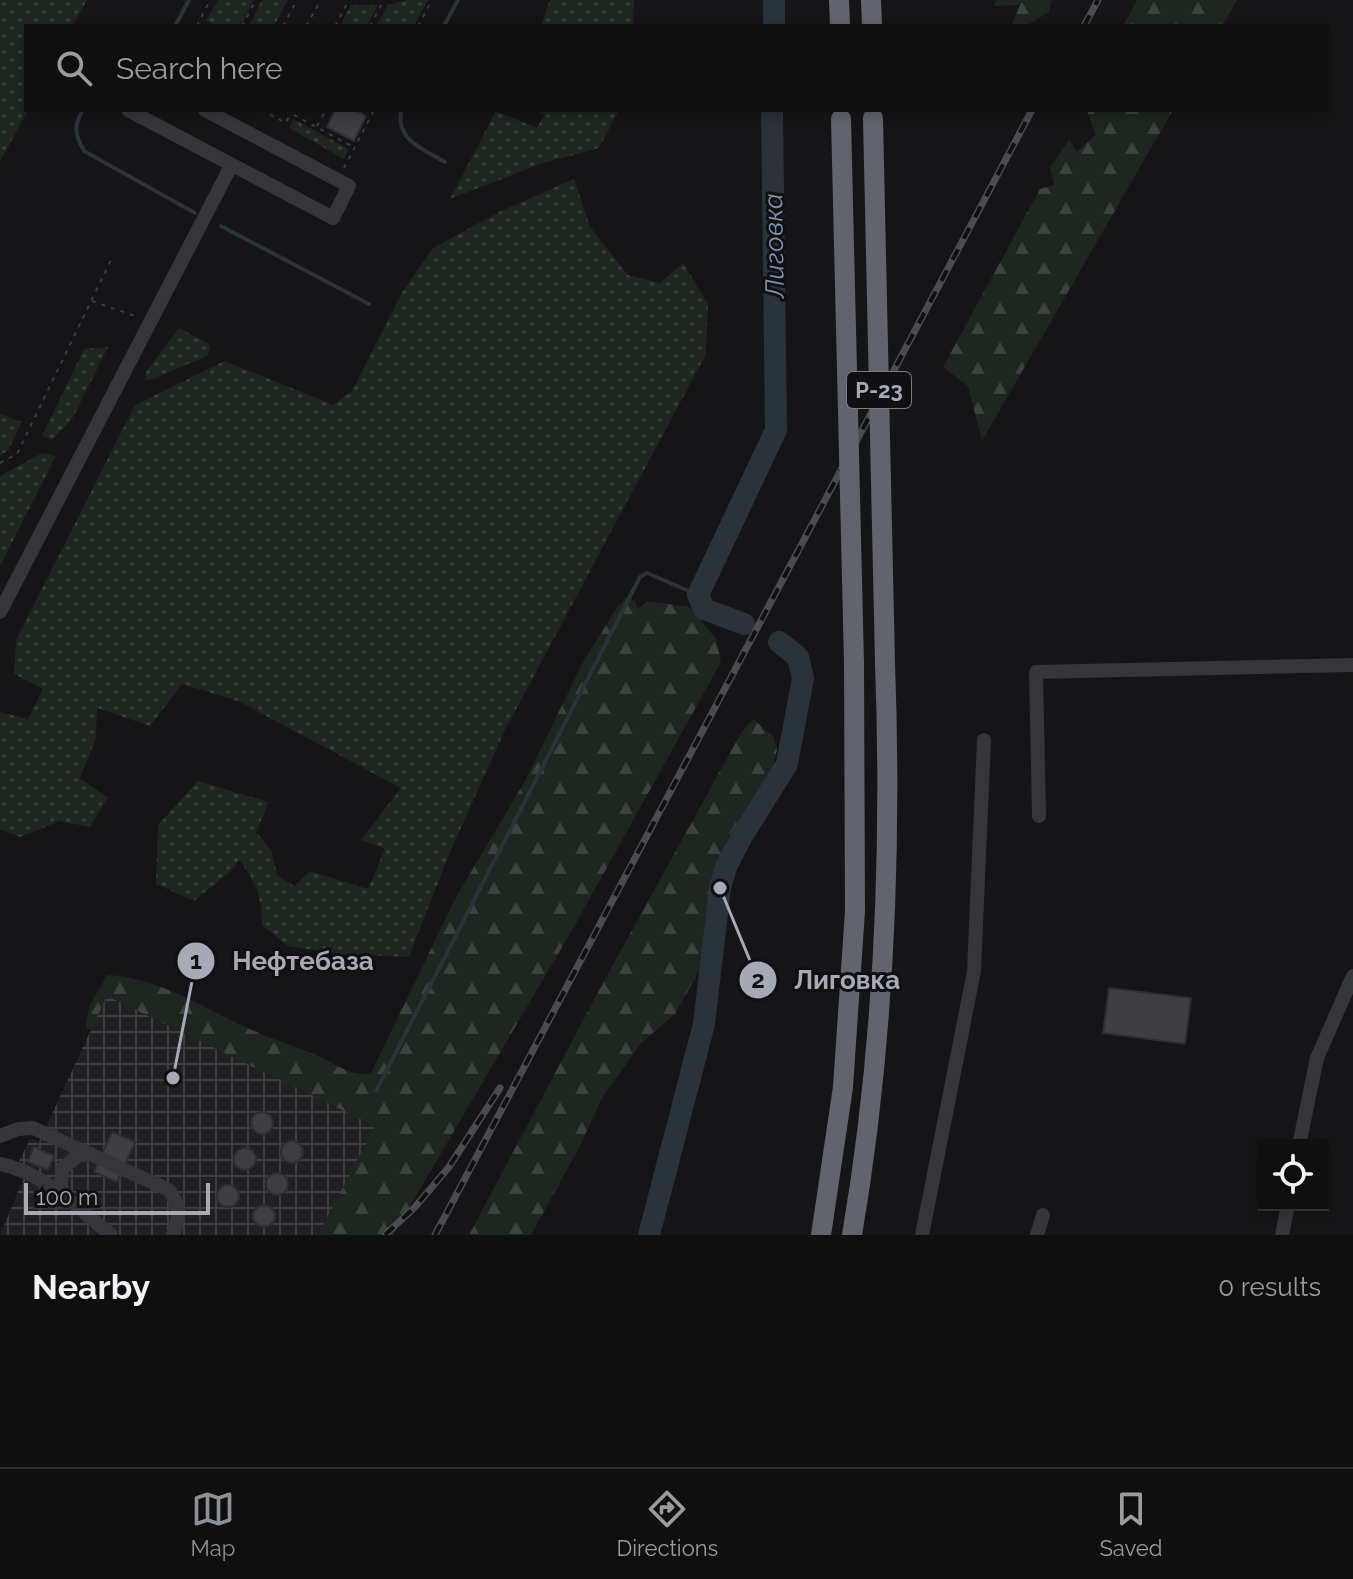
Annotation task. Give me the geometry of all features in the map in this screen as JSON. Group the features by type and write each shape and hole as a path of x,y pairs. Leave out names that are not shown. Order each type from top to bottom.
{"highway":[{"path":"839,0 840,24"},
{"path":"871,0 872,24"},
{"name":"Р-23","path":"852,1235 871,1102 880,1000 886,831 873,114"},
{"name":"Р-23","path":"821,1235 843,1087 855,911 854,663 841,115"}],"street":[{"path":"132,112 333,218 349,186 209,112"},
{"path":"0,612 231,166"},
{"path":"1039,816 1036,672 1353,665"},
{"path":"922,1235 974,971 984,740"},
{"path":"1300,1139 1317,1058 1353,976"},
{"path":"0,1136 18,1129 33,1128 169,1190 178,1206 173,1235"},
{"path":"64,1197 62,1169 77,1156 91,1154"},
{"path":"0,1164 17,1167 33,1175 111,1235"},
{"path":"1282,1235 1287,1211"},
{"path":"1037,1235 1043,1215"}],"path":[{"path":"198,24 210,0"},
{"path":"243,24 256,0"},
{"path":"284,24 297,0"},
{"path":"307,24 321,0"},
{"path":"336,24 349,0"},
{"path":"371,24 384,0"},
{"path":"419,24 432,0"},
{"path":"265,112 286,123 292,112 355,148"},
{"path":"317,127 325,112"},
{"path":"338,179 373,112"},
{"path":"0,463 17,454 111,260"},
{"path":"92,301 151,321"}],"shaded area":[{"path":"107,995 376,1126 318,1235 0,1235 28,1168 18,1163 30,1139 39,1142"}],"green space":[{"path":"0,0 87,0 74,24 24,24 24,112 27,112 0,162"},
{"path":"218,0 254,0 241,24 211,24 206,21"},
{"path":"262,0 288,0 275,24 250,24"},
{"path":"407,0 428,0 415,24 377,24 388,5"},
{"path":"550,0 634,0 633,24 542,24"},
{"path":"996,0 1052,0 1049,12 1029,24 1012,24 1020,5 994,6"},
{"path":"1137,0 1237,0 1223,24 1124,24"},
{"path":"351,5 378,5 368,24 341,24"},
{"path":"495,112 537,128 544,115 537,112 618,112 599,148 540,164 450,199"},
{"path":"1088,112 1172,112 982,441 968,386 943,367 1040,189 1054,185 1050,167 1069,140 1077,152 1095,135"},
{"path":"293,119 349,149 344,159 289,128"},
{"path":"574,179 590,227 628,275 660,283 683,263 708,304 706,354 504,732 448,857 409,957 339,954 288,946 262,925 257,890 239,860 232,870 194,901 156,884 158,825 198,781 269,802 256,832 272,852 277,875 294,886 310,871 368,889 385,849 361,840 401,788 238,701 182,684 150,726 97,708 96,738 80,778 108,798 90,827 60,821 20,837 0,829 0,712 28,719 43,689 14,674 16,640 135,405 225,361 333,405 352,391 403,291 433,248 501,211"},
{"path":"179,328 208,343 210,349 207,356 145,380 146,372"},
{"path":"108,347 72,419 52,440 42,436 84,349"},
{"path":"0,414 22,422 8,451 0,455"},
{"path":"42,453 56,456 0,566 0,476"},
{"path":"626,598 635,601 638,609 647,601 690,607 716,639 721,662 575,925 393,1235 318,1235 375,1126 107,996 91,1030 86,1028 89,1007 107,975 143,981 348,1071 371,1073 455,899 525,781 583,662"},
{"path":"753,719 774,737 777,750 772,770 727,839 716,874 704,962 675,1014 640,1044 601,1100 579,1148 531,1235 469,1235 604,981 742,731"}],"building":[{"path":"334,112 359,112 366,116 354,141 327,127"},
{"path":"1109,988 1191,998 1185,1044 1103,1033"},
{"path":"262,1112 270,1115 273,1123 270,1131 262,1134 254,1131 251,1123 254,1115"},
{"path":"112,1132 135,1142 117,1182 94,1172"},
{"path":"292,1141 300,1144 303,1152 300,1160 292,1163 284,1160 281,1152 284,1144"},
{"path":"34,1147 54,1156 48,1170 28,1162"},
{"path":"245,1148 253,1151 256,1159 253,1167 245,1170 237,1167 234,1159 237,1151"},
{"path":"277,1173 285,1176 288,1184 285,1192 277,1195 269,1192 266,1184 269,1176"},
{"path":"228,1185 236,1188 239,1196 236,1204 228,1207 220,1204 217,1196 220,1188"},
{"path":"264,1205 272,1208 275,1216 272,1224 264,1227 256,1224 253,1216 256,1208"}],"waterway":[{"path":"176,24 189,0"},
{"path":"445,24 458,0"},
{"name":"Лиговка","path":"774,0 774,24"},
{"path":"82,112 76,130 84,151 195,213"},
{"path":"401,112 403,129 412,142 445,162"},
{"name":"Лиговка","path":"744,624 704,609 698,595 776,430 772,112"},
{"path":"221,226 369,304"},
{"path":"376,1091 640,577 647,573 698,595"},
{"name":"Лиговка","path":"649,1235 704,1024 720,888 726,867 787,764 803,678 798,657 779,642"}],"railway":[{"path":"1085,24 1098,0"},
{"path":"435,1235 1031,112"},
{"path":"385,1235 415,1207 449,1167 500,1088"}],"place":[{"name":"Лиговка","path":"720,888"},
{"name":"Нефтебаза","path":"173,1078"}]}
